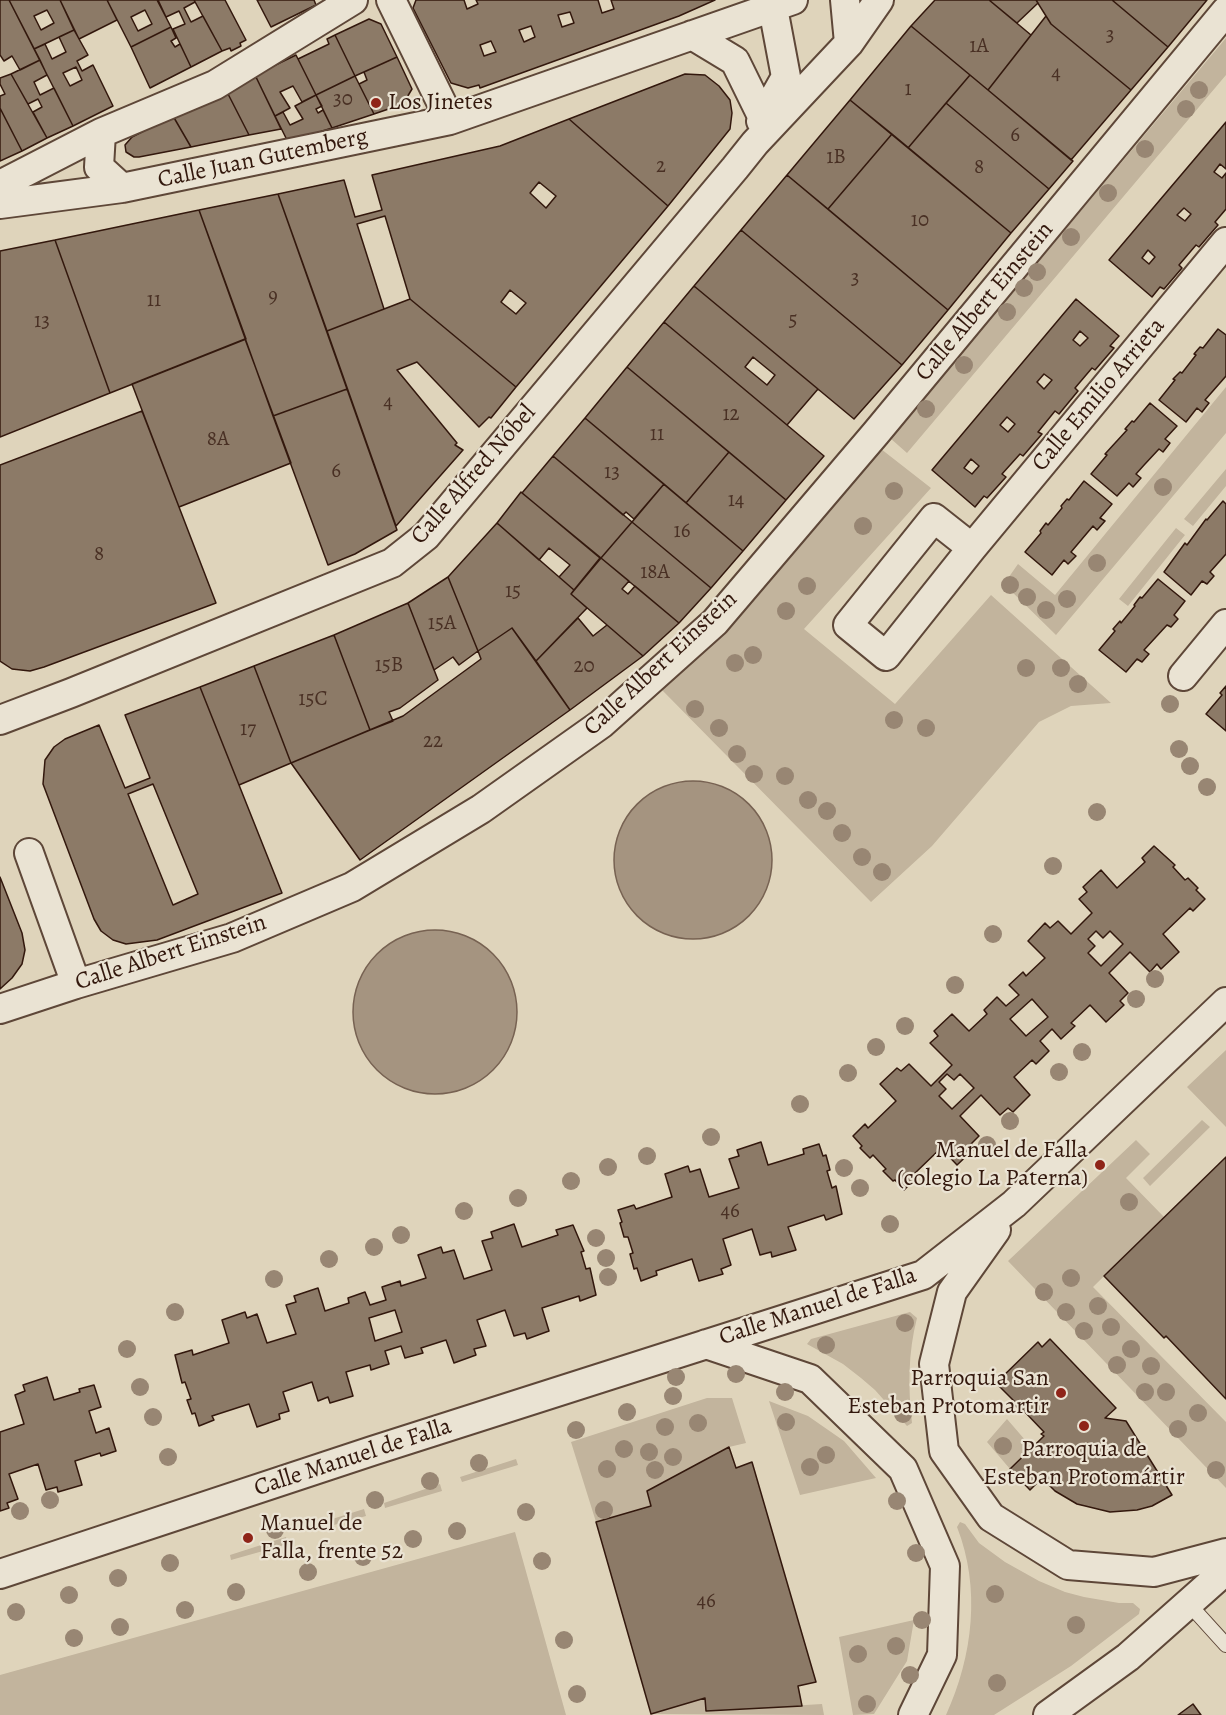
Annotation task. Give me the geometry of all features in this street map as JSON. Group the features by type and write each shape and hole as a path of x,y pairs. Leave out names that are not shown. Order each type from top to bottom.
{"street":[{"path":"0,185 101,133 215,85 353,0"},
{"path":"392,0 450,120"},
{"path":"845,0 849,43"},
{"name":"Calle Alfred Nóbel","path":"0,720 392,563 426,536 755,143 849,43 879,0"},
{"name":"Calle Juan Gutemberg","path":"0,204 122,188 450,120 783,4"},
{"name":"Calle Alfred Nóbel","path":"755,143 762,116 786,77 783,4"},
{"name":"Calle Albert Einstein","path":"0,1009 232,938 352,887 481,809 602,724 714,622 876,434 1226,11"},
{"path":"692,34 735,62 762,116"},
{"path":"101,133 99,167 122,188"},
{"name":"Calle Emilio Arrieta","path":"972,548 933,518 848,625 886,656 972,548 1226,242"},
{"path":"1184,676 1226,624"},
{"path":"29,853 76,984"},
{"name":"Calle Manuel de Falla","path":"0,1574 923,1275 1014,1204 1226,1002"},
{"name":"Calle Manuel de Falla","path":"1014,1204 952,1292 934,1364 944,1451 991,1517 1068,1566 1154,1572 1226,1553"},
{"name":"Calle Manuel de Falla","path":"706,1344 810,1379 903,1468 945,1566 942,1655 913,1715"},
{"path":"1048,1715 1128,1657 1226,1570"}],"lane":[{"path":"1188,1603 1226,1645"}],"shaded area":[{"path":"1226,38 1226,75 907,453 890,438"},
{"path":"1226,387 1226,433 1056,635 1004,584 1018,564 1055,595"},
{"path":"881,449 931,488 804,629 895,704 991,595 1111,703 1071,706 1039,722 932,846 871,902 662,690 737,615"},
{"path":"1226,469 1226,486 1193,526 1184,519"},
{"path":"1176,528 1185,535 1128,606 1119,599"},
{"path":"693,781 723,787 749,804 766,830 772,860 766,890 749,916 723,933 693,939 663,933 637,916 620,890 614,860 620,830 637,804 663,787"},
{"path":"435,930 466,937 493,954 510,981 517,1012 510,1043 493,1070 466,1087 435,1094 404,1087 377,1070 360,1043 353,1012 360,981 377,954 404,937"},
{"path":"1226,1050 1226,1127 1187,1087"},
{"path":"1202,1120 1210,1127 1150,1186 1143,1178"},
{"path":"1136,1140 1150,1154 1126,1178 1164,1217 1093,1287 1226,1422 1226,1488 1008,1261"},
{"path":"910,1312 917,1318 910,1370 912,1423 907,1426 875,1390 861,1378 843,1364 807,1344 811,1339"},
{"path":"707,1398 732,1398 746,1443 729,1447 647,1491 651,1506 596,1522 571,1442"},
{"path":"769,1401 808,1416 844,1441 876,1478 800,1495"},
{"path":"1007,1419 1032,1448 1010,1469 987,1442"},
{"path":"516,1459 518,1465 462,1482 460,1477"},
{"path":"440,1484 442,1491 385,1508 384,1503"},
{"path":"364,1509 366,1516 309,1532 307,1527"},
{"path":"960,1522 965,1524 979,1543 1005,1562 1039,1581 1084,1597 1133,1603 1140,1609 1139,1614 1071,1666 994,1715 946,1715 962,1669 971,1622 969,1574 965,1550 957,1527"},
{"path":"515,1532 566,1715 0,1715 0,1675"},
{"path":"286,1537 288,1544 231,1560 230,1555"},
{"path":"914,1620 907,1661 874,1714 853,1715 839,1637"},
{"path":"705,1698 706,1711 822,1704 824,1715 651,1714"}],"building":[{"path":"0,0 9,0 40,60 20,70 12,56 4,61 0,55"},
{"path":"9,0 60,0 74,30 34,49","holes":["47,10 54,23 41,30 34,16"]},
{"path":"60,0 107,0 117,20 79,39"},
{"path":"107,0 157,0 171,27 131,47","holes":["145,10 152,24 138,31 131,17"]},
{"path":"158,0 194,0 195,2 184,8 191,22 203,16 222,51 191,67 173,29 185,24 179,11 166,17"},
{"path":"194,0 225,0 246,40 240,43 241,46 231,51 230,48 222,51"},
{"path":"257,0 314,0 316,5 271,27"},
{"path":"416,0 464,0 467,9 478,4 476,0 598,0 602,13 614,9 611,0 715,0 679,16 480,88 479,85 468,88 451,83 413,8","holes":["570,12 574,23 562,27 558,15","531,26 535,37 524,42 519,30","491,41 496,52 484,56 480,45"]},
{"path":"935,0 989,0 1031,35 988,90 911,26"},
{"path":"989,0 1036,0 1038,3 1017,23"},
{"path":"1036,0 1112,0 1168,47 1131,90 1051,24"},
{"path":"1112,0 1207,0 1168,47"},
{"path":"1046,16 1051,24 1131,90 1071,160 988,90"},
{"path":"369,19 381,24 397,57 355,76 335,35"},
{"path":"911,26 970,75 908,148 850,100"},
{"path":"171,27 176,38 171,41 175,47 180,44 191,67 150,88 131,47"},
{"path":"74,30 88,55 77,61 82,71 93,65 113,106 73,126 34,49 45,44 52,59 66,52 59,37","holes":["76,67 82,80 70,86 63,73"]},
{"path":"335,35 355,76 316,95 298,59 329,44 327,39"},
{"path":"296,55 316,95 302,102 293,86 280,92 290,108 275,116 255,75"},
{"path":"397,57 412,89 403,104 374,114 359,84 367,80 364,72"},
{"path":"40,60 47,75 34,82 40,95 54,88 73,126 47,138 33,112 42,107 38,99 28,104 11,74"},
{"path":"11,74 47,138 22,151 0,108 0,96 5,94 0,78"},
{"path":"685,74 705,75 719,86 730,100 732,113 730,129 668,206 569,119"},
{"path":"255,75 281,129 249,135 226,90"},
{"path":"970,75 1073,161 1049,189 946,103"},
{"path":"355,76 374,114 332,128 316,95"},
{"path":"226,90 249,135 191,147 173,116"},
{"path":"316,95 322,106 316,109 318,113 323,110 332,128 288,142 275,116 283,112 290,125 303,119 295,106"},
{"path":"850,100 892,134 828,209 787,175"},
{"path":"946,103 1049,189 1011,233 908,148"},
{"path":"0,108 22,151 0,161"},
{"path":"173,116 191,147 139,157 126,152 125,145 132,137"},
{"path":"569,119 668,206 516,387 410,299 385,216 357,224 384,309 327,331 278,194 344,180 355,217 382,210 372,175 500,146","holes":["539,182 556,196 546,208 530,193","510,290 526,303 516,314 501,302"]},
{"path":"1226,122 1226,169 1220,164 1214,172 1222,178 1226,173 1226,209 1215,222 1218,225 1179,265 1182,268 1164,289 1160,287 1152,297 1109,260","holes":["1184,208 1191,214 1185,221 1177,215","1148,250 1155,257 1149,264 1142,258"]},
{"path":"892,134 1011,233 948,310 828,209"},
{"path":"787,175 948,310 902,365 741,230"},
{"path":"278,194 347,389 273,416 199,210"},
{"path":"199,210 246,339 110,393 55,240"},
{"path":"741,230 902,365 854,419 694,286"},
{"path":"55,240 110,393 0,437 0,251"},
{"path":"694,286 818,389 787,425 664,322","holes":["753,357 775,375 767,385 745,367"]},
{"path":"410,299 516,387 491,418 489,417 479,427 417,362 397,370 457,443 455,445 463,450 396,526 327,331"},
{"path":"1076,299 1119,336 1110,346 1114,348 1075,388 1078,391 1059,414 1055,411 1038,432 1042,434 1023,456 1020,454 1002,474 1006,477 987,498 984,496 975,507 932,470","holes":["1080,331 1088,338 1080,346 1073,340","1044,374 1052,380 1044,389 1037,382","1007,417 1015,424 1008,432 1000,425","971,459 979,466 972,474 964,468"]},
{"path":"664,322 824,456 786,500 627,367"},
{"path":"1218,329 1226,335 1226,376 1205,400 1209,403 1202,412 1197,408 1186,422 1159,400 1175,380 1173,379 1180,372 1182,373 1196,355 1194,354 1200,347 1203,348"},
{"path":"245,339 291,463 179,507 132,384"},
{"path":"627,367 729,452 686,503 585,418"},
{"path":"347,389 397,530 355,554 328,565 273,416"},
{"path":"1150,403 1177,426 1165,439 1170,443 1163,452 1159,449 1136,474 1141,478 1133,487 1129,483 1117,496 1091,474 1107,455 1105,454 1127,430 1125,429"},
{"path":"142,411 216,603 44,667 30,671 12,669 0,661 0,465"},
{"path":"585,418 664,484 634,519 626,512 623,515 553,456"},
{"path":"729,452 786,500 743,551 686,503"},
{"path":"553,456 632,522 601,558 522,493"},
{"path":"1084,481 1112,504 1100,518 1105,521 1097,530 1093,526 1071,552 1076,556 1068,564 1064,560 1052,575 1025,552 1041,533 1046,523 1048,525 1062,508 1061,506 1067,499 1069,500"},
{"path":"664,484 743,551 711,588 632,522"},
{"path":"521,492 600,558 574,590 559,577 570,565 549,548 539,560 497,523"},
{"path":"1223,501 1226,504 1226,554 1210,572 1214,576 1207,584 1202,581 1191,595 1164,572 1185,543 1187,545"},
{"path":"632,522 711,588 679,623 601,558"},
{"path":"497,523 574,590 571,594 587,608 536,661 512,628 478,651 448,577"},
{"path":"601,558 629,581 622,589 628,594 635,586 679,623 643,656 571,594"},
{"path":"448,577 478,651 459,665 453,657 434,670 408,603"},
{"path":"1158,579 1185,601 1174,615 1178,619 1171,627 1167,625 1144,650 1149,654 1142,662 1137,659 1126,672 1099,650 1115,631 1113,629 1120,621 1121,623 1140,597 1142,598"},
{"path":"408,603 438,680 400,708 389,712 393,721 370,730 334,635"},
{"path":"578,618 593,636 607,625 643,656 570,710 536,661"},
{"path":"512,628 570,710 360,860 291,763 403,716 481,659 478,651"},
{"path":"334,635 370,730 291,763 254,666"},
{"path":"254,666 291,763 239,785 200,687"},
{"path":"1226,686 1226,731 1206,714 1222,695 1220,693"},
{"path":"200,687 282,893 157,940 126,944 113,940 101,931 94,919 43,784 45,760 54,747 65,739 99,725 125,788 150,778 125,715","holes":["153,784 198,894 173,905 128,794"]},
{"path":"1154,846 1175,865 1173,867 1185,880 1188,878 1198,888 1196,890 1205,899 1193,911 1190,908 1163,934 1179,952 1161,969 1157,964 1150,972 1130,952 1109,973 1128,993 1120,1001 1124,1005 1106,1022 1090,1005 1071,1023 1075,1026 1061,1039 1052,1029 1040,1041 1049,1051 1036,1064 1032,1060 1014,1077 1030,1095 1013,1112 1008,1108 1000,1115 981,1095 960,1116 979,1136 971,1144 975,1148 957,1165 941,1148 913,1175 916,1178 904,1190 883,1171 886,1169 873,1155 870,1158 860,1148 862,1146 853,1136 865,1124 868,1128 896,1101 880,1084 897,1068 901,1071 909,1064 931,1086 952,1065 930,1043 938,1036 934,1031 952,1014 969,1031 987,1014 984,1010 997,997 1006,1006 1019,995 1009,985 1023,972 1026,976 1045,958 1028,941 1045,923 1050,928 1058,921 1071,934 1092,913 1079,899 1087,892 1083,887 1101,870 1117,888 1145,862 1142,858","holes":["1096,931 1103,938 1110,931 1123,944 1101,966 1088,953 1095,946 1088,939","1032,999 1048,1017 1026,1036 1010,1019","947,1074 954,1080 960,1074 974,1088 952,1109 939,1096 946,1089 939,1082"]},
{"path":"0,877 22,933 25,950 22,964 0,989"},
{"path":"761,1142 768,1165 804,1154 803,1149 819,1144 823,1156 826,1155 830,1170 827,1171 832,1188 836,1186 842,1214 826,1220 824,1215 788,1227 796,1250 772,1257 771,1252 760,1255 752,1229 723,1239 731,1265 721,1269 723,1274 699,1281 692,1259 656,1271 657,1275 641,1281 637,1268 634,1269 630,1254 633,1253 628,1237 624,1237 618,1210 634,1205 636,1209 672,1197 665,1174 688,1166 690,1172 700,1169 709,1197 739,1188 729,1159 739,1156 737,1150"},
{"path":"1226,1157 1226,1399 1104,1276"},
{"path":"514,1224 522,1247 558,1235 556,1230 573,1225 584,1251 581,1252 586,1269 590,1268 596,1295 580,1301 579,1296 542,1308 549,1331 527,1339 525,1333 514,1336 505,1310 477,1320 486,1346 474,1349 476,1355 454,1363 446,1340 421,1348 423,1353 405,1358 401,1346 385,1351 389,1364 371,1370 370,1365 346,1372 353,1396 330,1403 328,1397 318,1401 312,1382 283,1392 289,1411 279,1414 280,1419 257,1427 249,1404 212,1416 214,1420 199,1426 195,1413 192,1414 187,1400 191,1399 185,1382 182,1383 175,1355 192,1350 193,1355 229,1343 222,1320 245,1312 247,1318 257,1314 267,1343 296,1334 286,1305 296,1302 294,1296 318,1288 325,1311 349,1303 348,1298 365,1292 370,1305 386,1300 382,1287 400,1281 401,1286 426,1278 418,1255 441,1247 443,1253 454,1250 464,1279 492,1270 482,1241 493,1238 491,1232","holes":["395,1310 402,1332 375,1341 369,1318"]},
{"name":"Parroquia de Esteban Protomártir","path":"1050,1339 1116,1408 1105,1418 1126,1421 1172,1495 1152,1506 1137,1510 1110,1512 1077,1504 1055,1491 1042,1478 1030,1490 1010,1469 1044,1436 1041,1434 1044,1432 1022,1409 1020,1410 1015,1405 1017,1404 996,1383 1038,1342 1042,1347"},
{"path":"47,1377 54,1400 94,1385 101,1407 89,1411 96,1433 109,1428 116,1451 101,1456 100,1453 75,1461 82,1485 58,1492 57,1487 46,1490 38,1464 9,1474 18,1499 7,1503 9,1508 0,1511 0,1432 24,1424 15,1395 25,1391 23,1385"},
{"path":"729,1447 736,1468 752,1462 816,1682 798,1686 802,1706 706,1711 705,1698 651,1714 596,1522 651,1506 647,1491"},
{"path":"1193,1704 1201,1715 1178,1715"}],"place":[{"name":"Los Jinetes","path":"376,103"},
{"name":"Manuel de Falla (colegio La Paterna)","path":"1100,1165"},
{"name":"Parroquia San Esteban Protomartir","path":"1061,1393"},
{"name":"Parroquia de Esteban Protomártir","path":"1084,1426"},
{"name":"Manuel de Falla, frente 52","path":"248,1538"}]}
